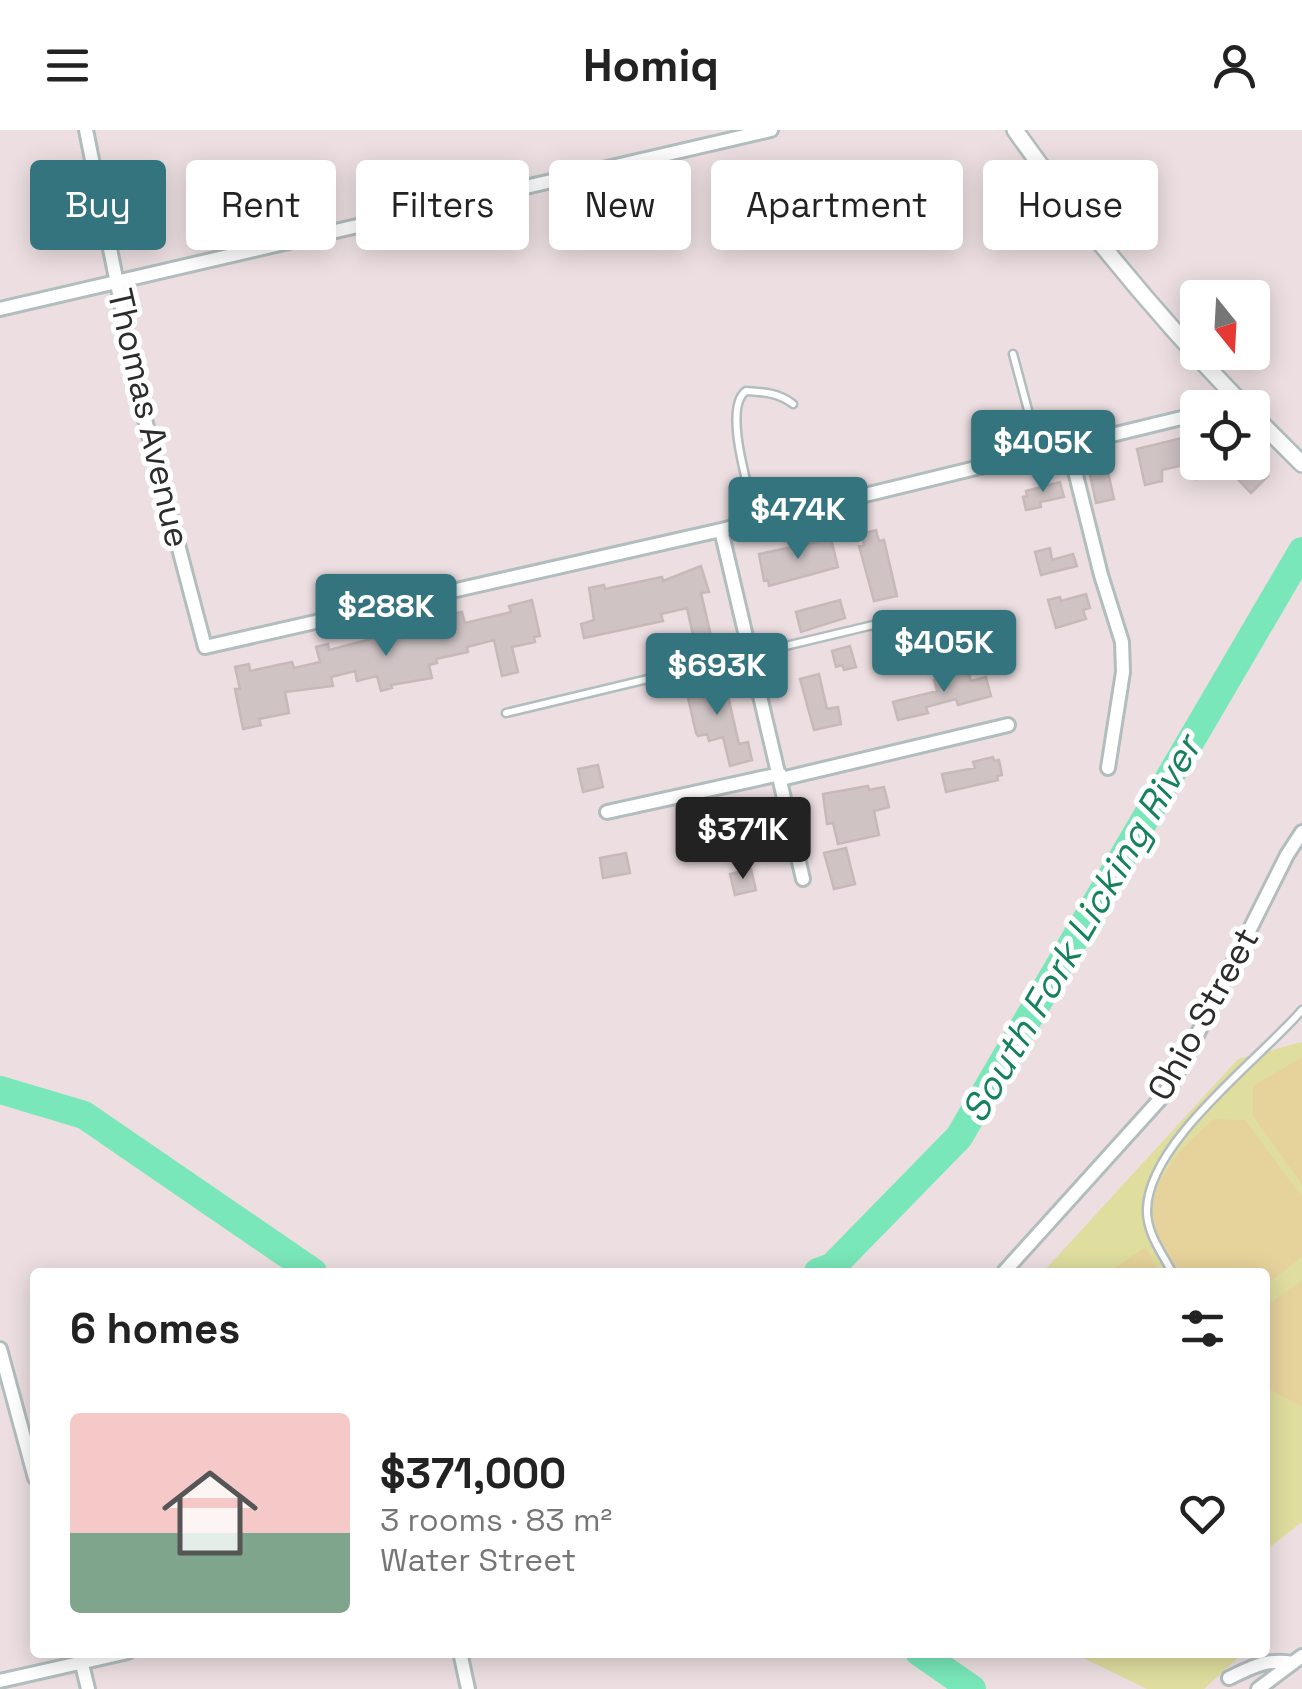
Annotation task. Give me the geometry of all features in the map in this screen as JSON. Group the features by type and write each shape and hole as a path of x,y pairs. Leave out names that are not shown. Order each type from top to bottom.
{"street":[{"name":"Thomas Avenue","path":"86,130 143,412 204,647 721,530"},
{"path":"0,309 771,130"},
{"path":"1015,130 1074,214 1121,271 1230,390"},
{"path":"804,879 721,530 1180,419"},
{"path":"1270,432 1302,464"},
{"path":"1068,447 1100,575 1122,642 1123,672 1108,768"},
{"path":"607,812 1008,725"},
{"name":"Ohio Street","path":"1008,1268 1163,1096 1302,832"},
{"path":"0,1349 30,1449"},
{"path":"0,1682 80,1658 88,1689"},
{"path":"461,1658 468,1689"},
{"path":"1231,1684 1262,1661 1298,1660"},
{"path":"1258,1689 1298,1660"}],"lane":[{"path":"1013,354 1032,424 1068,447"},
{"path":"756,521 737,435 738,399 746,391 756,391 778,395 793,404"},
{"path":"506,713 894,620"},
{"path":"1170,1268 1149,1229 1146,1206 1156,1176 1175,1141 1302,1010"}],"shaded area":[{"path":"1302,1042 1302,1522 1270,1547 1270,1268 1047,1268 1238,1059"},
{"path":"1302,1057 1302,1185 1253,1116 1253,1086"},
{"path":"1214,1119 1245,1120 1302,1197 1302,1257 1270,1282 1270,1268 1167,1268 1154,1239 1152,1210 1161,1180 1190,1141"},
{"path":"1146,1247 1157,1268 1114,1268"},
{"path":"1302,1280 1302,1407 1270,1390 1270,1303"},
{"path":"1083,1658 1238,1658 1204,1689 1147,1689"}],"building":[{"path":"1180,438 1180,466 1162,470 1162,481 1145,485 1137,449"},
{"path":"1107,468 1114,499 1096,503 1089,470"},
{"path":"1239,480 1264,480 1251,493"},
{"path":"1060,482 1064,497 1040,502 1041,507 1026,510 1026,491"},
{"path":"876,530 879,541 884,540 897,596 874,601 859,546 864,545 861,534"},
{"path":"831,539 838,567 769,586 768,580 764,581 759,554"},
{"path":"1050,548 1052,560 1073,554 1077,566 1041,575 1035,552"},
{"path":"701,566 709,592 701,593 712,640 695,644 687,608 661,614 663,621 584,638 581,624 594,620 589,588 604,585 605,589 662,577 663,581"},
{"path":"1086,594 1090,608 1083,610 1086,619 1056,628 1048,600 1060,597 1061,601"},
{"path":"532,600 540,636 534,637 535,642 512,647 518,672 502,676 494,640 467,647 468,652 436,659 437,663 429,665 432,678 391,685 392,688 381,691 377,676 357,681 355,671 331,677 333,686 285,692 289,713 259,719 261,725 243,729 235,667 249,664 250,671 292,662 294,668 320,662 316,647 328,644 329,650 462,612 465,623 511,612 509,606"},
{"path":"840,600 845,618 801,632 796,612"},
{"path":"904,636 909,653 887,660 882,643"},
{"path":"850,646 856,667 836,667 832,651"},
{"path":"968,671 971,681 986,677 991,696 958,705 956,699 926,707 928,713 898,720 893,702 937,691 934,680"},
{"path":"819,674 827,709 838,707 841,724 814,730 800,679"},
{"path":"724,679 739,744 748,742 752,760 730,766 723,737 709,741 707,734 696,733 686,689"},
{"path":"993,757 994,761 999,760 1002,775 997,776 998,780 946,792 942,774 975,768 973,762"},
{"path":"598,765 603,787 583,792 578,769"},
{"path":"868,786 869,790 884,787 889,807 874,811 879,835 838,844 833,823 827,824 823,794"},
{"path":"761,807 766,841 750,844 742,812"},
{"path":"846,848 855,884 834,889 824,853"},
{"path":"626,853 630,873 603,878 600,858"},
{"path":"751,869 756,890 735,895 730,874"}],"waterway":[{"name":"South Fork Licking River","path":"829,1268 959,1137 1302,551"},
{"path":"0,1090 84,1115 307,1268"},
{"path":"928,1658 972,1689"}]}
